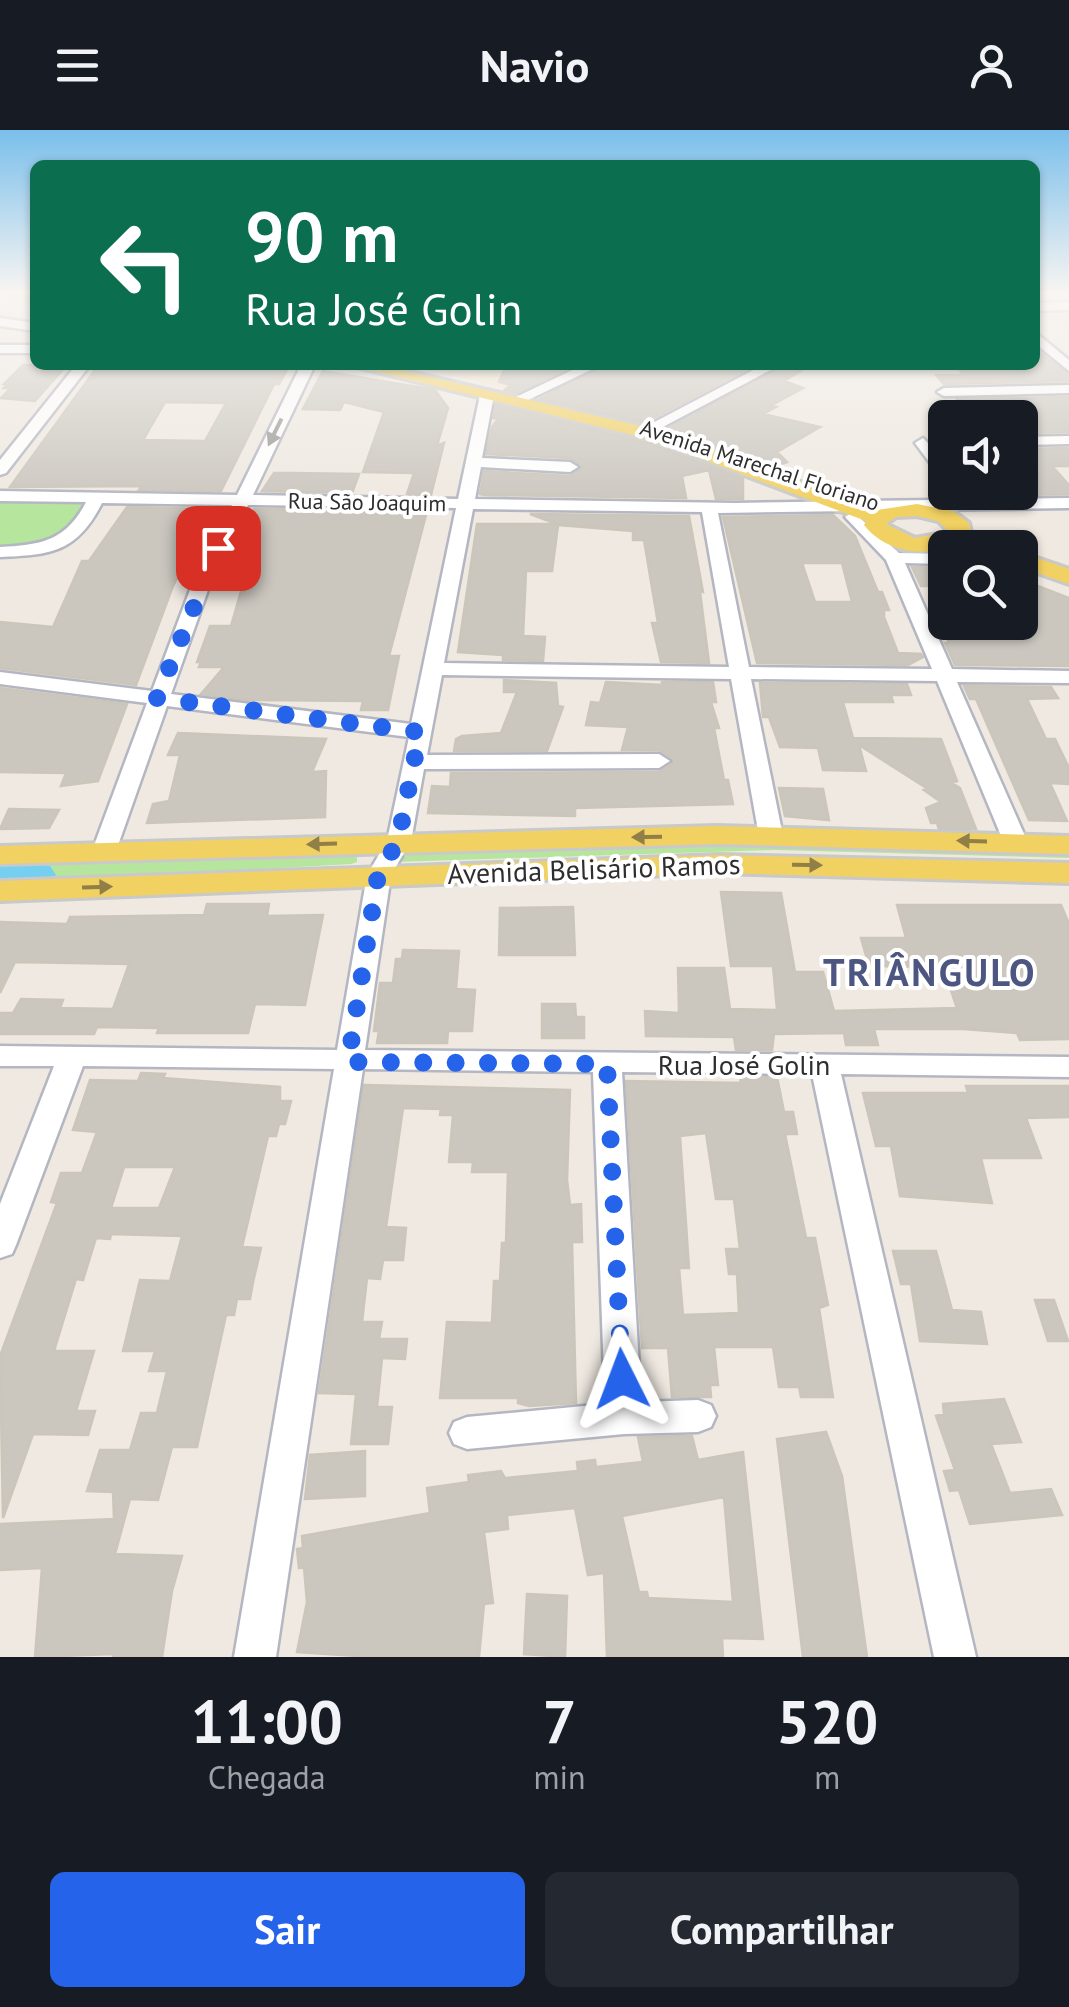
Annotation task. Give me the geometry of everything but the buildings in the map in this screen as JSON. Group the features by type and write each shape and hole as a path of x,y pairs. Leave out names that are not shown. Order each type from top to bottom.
{"main road":[{"name":"Avenida Marechal Floriano","path":"379,370 654,436 881,515"},
{"name":"Avenida Marechal Floriano","path":"408,370 652,427 881,515"},
{"path":"928,534 898,540 878,530 881,515 932,512 951,530"},
{"path":"1038,566 1069,577"},
{"path":"1038,578 1069,589"},
{"name":"Avenida Belisário Ramos","path":"0,855 398,841 771,836 1069,845"},
{"name":"Avenida Belisário Ramos","path":"0,891 719,864 1069,873"}],"street":[{"path":"0,470 79,370"},
{"path":"104,852 199,590 306,370"},
{"path":"523,397 583,370"},
{"path":"652,427 763,370"},
{"path":"944,392 1069,389"},
{"path":"255,1657 378,875 398,841 487,396"},
{"path":"1038,441 1069,440"},
{"path":"473,462 570,467"},
{"name":"Rua São Joaquim","path":"0,496 735,508 881,515"},
{"path":"0,552 40,548 67,540 82,528 96,498"},
{"path":"951,530 1069,503"},
{"path":"709,508 771,836"},
{"path":"881,515 894,558 1016,843"},
{"path":"894,558 928,541"},
{"path":"432,670 1069,677"},
{"path":"0,678 420,732"},
{"path":"414,762 659,762"},
{"name":"Rua José Golin","path":"0,1056 1069,1068"},
{"path":"3,1227 72,1058"},
{"path":"607,1064 624,1418"},
{"path":"824,1066 955,1657"},
{"path":"467,1434 624,1418 698,1416"}],"shaded area":[{"path":"430,370 524,370 514,390"}],"green space":[{"path":"0,500 87,501 76,529 35,545 0,547"},
{"path":"790,840 1069,849 1069,858 774,850 395,862 399,847"},
{"path":"357,853 357,862 351,864 0,884 0,866"}],"waterway":[{"path":"0,876 35,875"}],"district":[{"name":"TRIÂNGULO","path":"930,973"}],"route":[{"path":"218,548 157,698 420,732 398,841 378,875 348,1062 607,1064 622,1379"}]}
